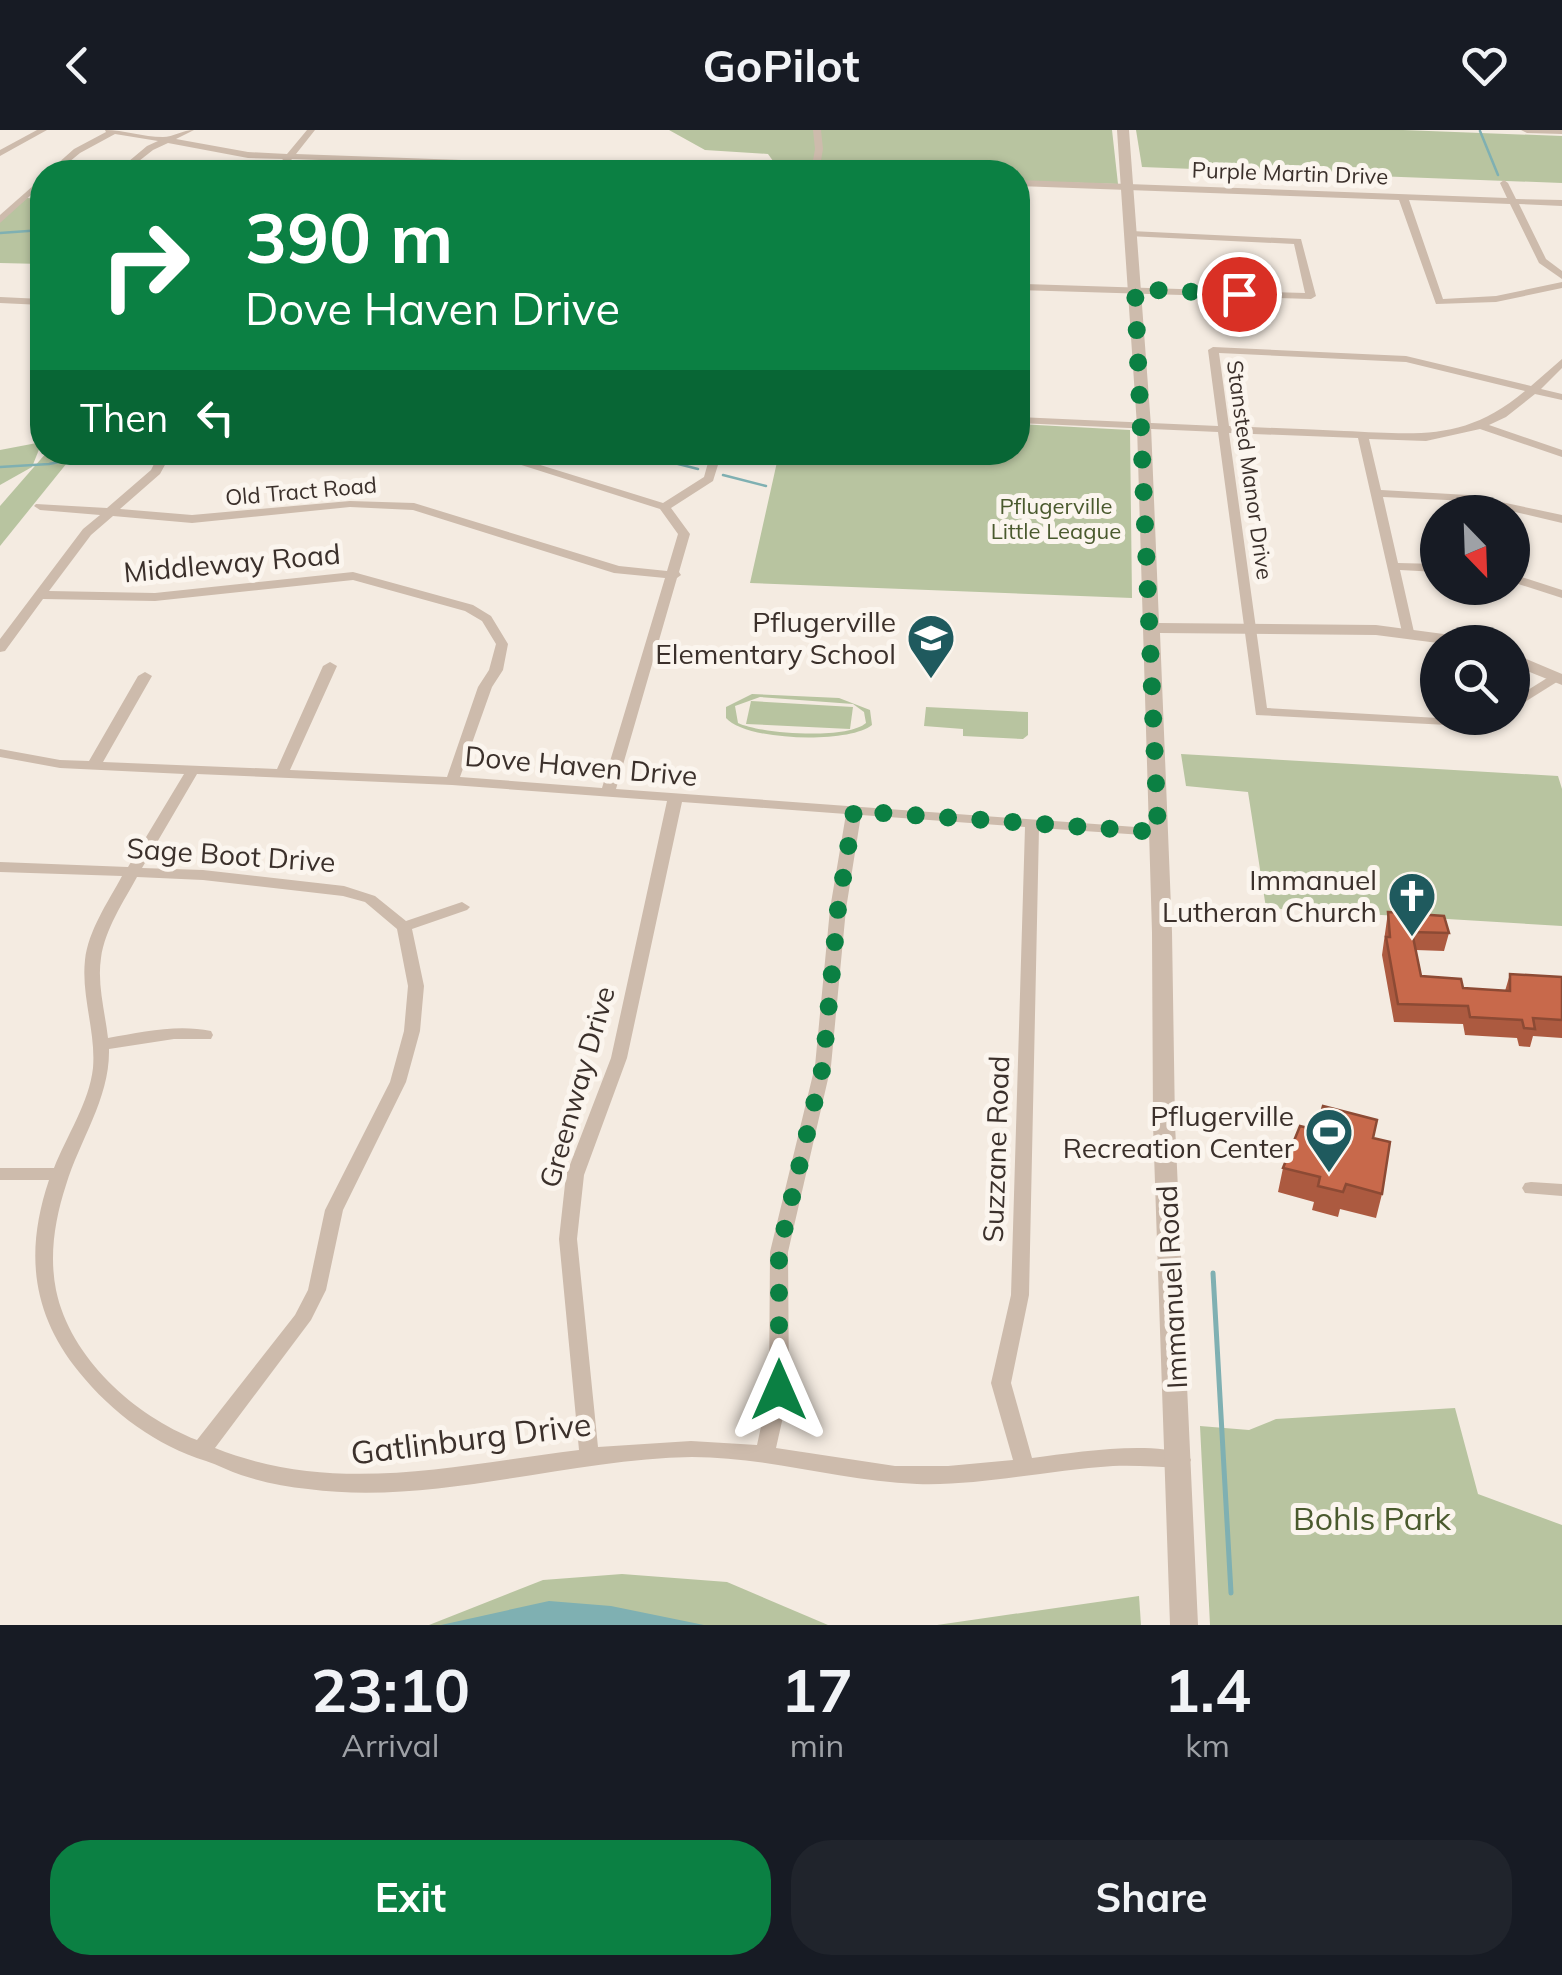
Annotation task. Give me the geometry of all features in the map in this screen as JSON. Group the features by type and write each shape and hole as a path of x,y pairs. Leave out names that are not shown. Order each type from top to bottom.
{"street":[{"path":"2,153 43,130"},
{"path":"67,160 112,130 238,154 355,160"},
{"path":"137,160 164,141 190,130"},
{"path":"287,160 311,130"},
{"path":"816,130 817,160"},
{"name":"Immanuel Road","path":"1123,130 1144,426 1164,1124 1184,1625"},
{"path":"1527,130 1562,131"},
{"name":"Purple Martin Drive","path":"1030,183 1562,203"},
{"path":"1504,183 1542,260 1562,276"},
{"path":"0,220 30,192"},
{"path":"1403,197 1439,302 1496,299 1562,284"},
{"path":"1030,287 1311,296 1298,241 1131,234"},
{"path":"0,300 30,301"},
{"name":"Stansted Manor Drive","path":"1420,720 1261,712 1213,350 1406,359 1562,396"},
{"path":"1359,356 1363,375"},
{"path":"1030,421 1426,438 1484,427 1510,412 1562,362"},
{"path":"1484,427 1562,454"},
{"path":"1363,437 1408,632"},
{"path":"0,648 106,512 142,486 159,465"},
{"path":"527,465 664,507 684,534 675,576 607,794"},
{"path":"664,507 709,479 713,465"},
{"path":"1377,493 1468,498 1562,519"},
{"name":"Old Tract Road","path":"40,506 192,519 350,504 414,507 618,570 675,576"},
{"path":"1394,566 1420,567"},
{"name":"Middleway Road","path":"39,595 136,598 353,576 469,608 487,619 502,644 496,670 485,687 452,781"},
{"path":"1530,584 1562,594"},
{"path":"1149,621 1226,630 1250,626 1420,634"},
{"path":"282,773 330,666"},
{"path":"1530,666 1559,679"},
{"path":"94,765 145,676"},
{"path":"1530,696 1559,679"},
{"name":"Dove Haven Drive","path":"0,753 94,765 452,781 1032,826 1158,832"},
{"name":"Gatlinburg Drive","path":"194,768 132,875 93,956 103,1044 98,1084 59,1174 49,1206 44,1254 46,1290 63,1332 88,1374 134,1418 200,1452 248,1470 309,1483 373,1486 589,1454 693,1448 765,1454 895,1474 1025,1468 1113,1458 1180,1460"},
{"name":"Greenway Drive","path":"589,1454 568,1239 575,1176 619,1058 675,799"},
{"path":"765,1454 779,1390 779,1252 823,1066 838,909 854,811"},
{"name":"Suzzane Road","path":"1025,1468 1001,1383 1020,1296 1032,826"},
{"name":"Sage Boot Drive","path":"0,867 203,875 344,891 370,899 404,927"},
{"path":"200,1452 302,1320 317,1290 334,1210 398,1082 412,1031 416,986 404,927 462,907"},
{"path":"103,1044 174,1034 205,1035"},
{"path":"0,1174 59,1174"},
{"path":"1530,1188 1562,1190"}],"green space":[{"path":"669,130 1112,130 1118,184 1030,181 1030,160 772,160 768,154 705,150"},
{"path":"1136,130 1403,130 1562,136 1562,183 1142,167"},
{"path":"30,198 30,264 0,263 0,221"},
{"name":"Pflugerville Little League","path":"1030,425 1130,430 1132,598 750,583 776,465 1030,465"},
{"path":"30,444 32,467 0,485 0,450"},
{"path":"36,465 65,465 0,546 0,506"},
{"path":"752,694 839,698 870,710 872,725 842,735 774,735 737,726 726,718 726,707","holes":["760,697 853,704 864,712 866,723 841,732 823,733 749,727 738,723 735,706"]},
{"path":"751,701 853,707 850,729 746,724"},
{"path":"926,707 1028,712 1028,735 1023,739 963,736 963,729 924,726"},
{"path":"1181,754 1558,776 1562,789 1562,926 1266,908 1248,792 1186,786"},
{"name":"Bohls Park","path":"1455,1408 1478,1494 1562,1525 1562,1625 1210,1625 1200,1426 1249,1430 1276,1419"},
{"path":"622,1574 727,1582 828,1625 429,1625 543,1580"},
{"path":"1139,1596 1141,1625 937,1625"}],"water":[{"path":"549,1601 611,1606 704,1625 441,1625"}],"building":[{"path":"1388,912 1444,916 1449,933 1412,932 1421,976 1461,979 1463,988 1510,991 1510,974 1562,977 1562,1020 1533,1018 1535,1029 1524,1028 1522,1020 1470,1017 1468,1006 1398,1004 1386,937 1390,937"},
{"path":"1323,1106 1377,1120 1373,1138 1390,1142 1382,1194 1346,1184 1343,1192 1318,1186 1320,1177 1283,1168 1300,1126 1316,1130"}],"waterway":[{"path":"1480,131 1498,175"},
{"path":"0,233 30,231"},
{"path":"0,467 33,465"},
{"path":"682,465 698,469"},
{"path":"723,475 766,486"},
{"path":"1213,1273 1231,1593"}],"place":[{"name":"Pflugerville Elementary School","path":"931,680"},
{"name":"Immanuel Lutheran Church","path":"1412,938"},
{"name":"Pflugerville Recreation Center","path":"1329,1174"}],"route":[{"path":"779,1390 779,1252 823,1066 838,909 854,811 1158,832 1144,426 1135,289 1239,294"}]}
